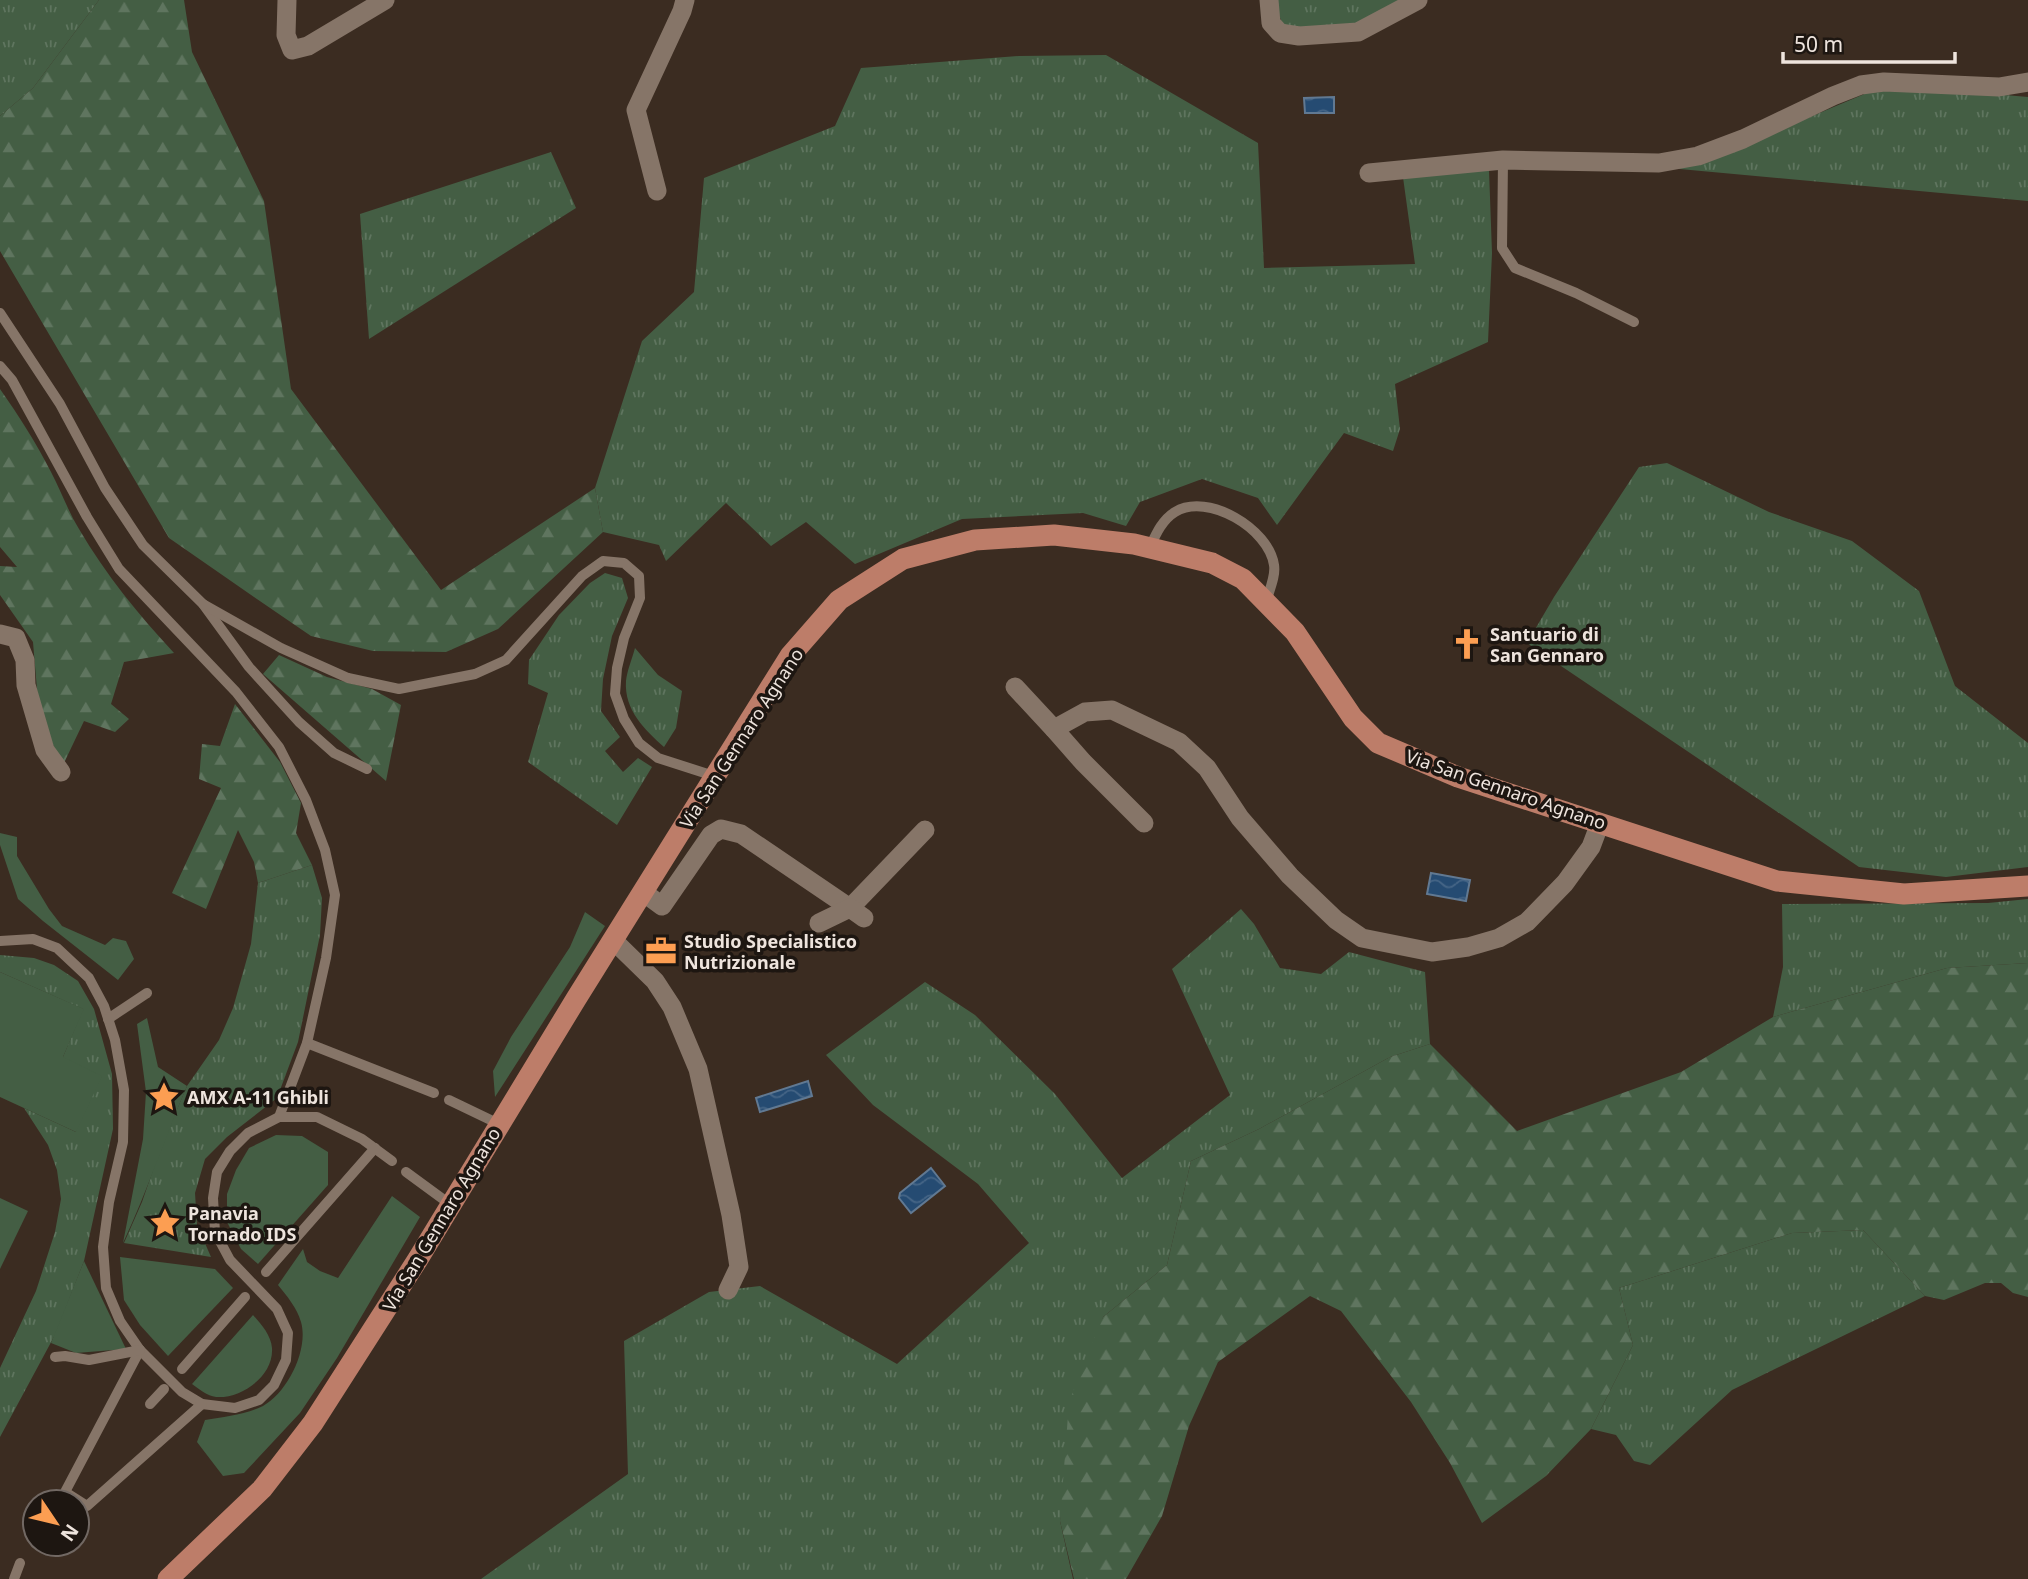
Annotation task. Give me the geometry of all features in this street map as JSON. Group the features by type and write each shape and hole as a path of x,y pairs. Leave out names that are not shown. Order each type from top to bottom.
{"main road":[{"name":"Via San Gennaro Agnano","path":"168,1579 262,1489 313,1423 790,656 839,600 903,559 975,540 1054,535 1134,544 1212,563 1243,579 1295,632 1353,718 1378,743 1458,777 1776,881 1904,894 2028,886"}],"street":[{"path":"287,0 286,35 292,50 308,46 385,0"},
{"path":"657,191 636,110 685,0"},
{"path":"1269,0 1271,23 1280,33 1299,36 1358,32 1418,0"},
{"path":"1369,173 1503,160 1659,163 1698,156 1732,143 1861,85 1884,82 1999,87 2028,82"},
{"path":"0,634 16,638 25,660 26,685 45,750 61,772"},
{"path":"1015,687 1083,762 1144,823"},
{"path":"1054,729 1086,712 1112,710 1179,742 1207,768 1240,818 1290,876 1336,920 1362,938 1432,952 1468,947 1499,938 1527,922 1565,883 1591,847 1601,823"},
{"path":"643,892 662,906 711,835 721,830 741,834 857,913"},
{"path":"819,923 857,913 925,830"},
{"path":"613,940 655,981 672,1007 698,1069 731,1215 739,1266 728,1290"}],"lane":[{"path":"1503,160 1502,248 1515,268 1576,293 1634,322"},
{"path":"0,313 60,404 105,488 143,545 203,604 249,667 299,722 334,753 367,769"},
{"path":"0,366 12,380 87,517 119,569 236,692 279,747 306,800 325,850 335,895 326,958 307,1043 279,1117"},
{"path":"1149,548 1159,527 1176,512 1198,507 1224,511 1250,527 1272,555 1275,568 1265,603"},
{"path":"203,604 281,648 348,678 399,689 475,674 506,660 582,576 603,561 624,563 639,576 640,598 624,638 617,668 615,694 624,719 639,743 658,758 714,776"},
{"path":"0,941 33,939 57,948 89,978 104,1006 116,1040 124,1090 123,1142 109,1202 103,1247 106,1288 120,1321 140,1350 182,1392 202,1404 235,1408 259,1400 274,1385 286,1360 288,1333 277,1309 230,1260 215,1232 213,1198 216,1172 230,1151 248,1133 279,1117 317,1117 362,1139 392,1161"},
{"path":"108,1019 146,993"},
{"path":"307,1043 434,1093"},
{"path":"449,1100 499,1124"},
{"path":"266,1272 375,1148"},
{"path":"406,1172 451,1205"},
{"path":"182,1369 245,1297"},
{"path":"55,1357 89,1360 140,1350"},
{"path":"140,1350 65,1492 86,1506 202,1404"},
{"path":"150,1404 164,1390"},
{"path":"14,1579 20,1563"}],"green space":[{"path":"0,0 99,0 33,88 0,116"},
{"path":"99,0 184,0 192,52 264,201 291,389 441,590 595,488 603,532 498,629 446,652 373,651 311,636 169,538 0,251 0,116 33,88"},
{"path":"1278,0 1406,0 1354,26 1299,30 1282,24 1277,8"},
{"path":"1106,55 1258,143 1264,268 1415,264 1402,170 1489,170 1492,253 1488,342 1395,384 1400,429 1393,451 1344,433 1277,525 1258,498 1202,479 1140,502 1126,526 1083,513 962,519 855,564 806,522 771,546 726,503 666,561 659,545 603,532 595,488 642,341 694,292 704,178 835,126 861,68 1019,56"},
{"path":"1881,87 2028,97 2028,201 1669,168 1746,144"},
{"path":"551,152 576,208 369,339 360,214"},
{"path":"0,389 21,419 89,546 123,594 174,653 124,662 111,704 129,719 115,732 84,721 63,765 38,701 33,642 0,595 0,566 17,567 0,547"},
{"path":"1667,463 1769,512 1852,541 1919,591 1955,686 2028,743 2028,867 1946,877 1859,867 1527,643 1639,467"},
{"path":"605,573 622,578 628,598 612,636 603,679 601,711 620,737 605,751 623,772 638,758 652,767 617,825 528,762 548,693 528,684 529,660 559,615 590,583"},
{"path":"635,648 658,675 682,691 676,728 664,747 637,719 628,701 626,681"},
{"path":"279,655 327,677 372,689 401,705 386,781 263,674"},
{"path":"235,704 280,762 301,803 296,833 312,865 258,883 254,862 238,830 206,909 172,893 221,788 199,779 202,744 220,746"},
{"path":"0,833 17,837 17,856 62,926 105,945 113,938 126,941 134,959 118,980 18,899 0,845"},
{"path":"312,865 322,898 320,935 298,1042 277,1098 227,1137 205,1159 195,1193 197,1225 211,1257 124,1243 187,1086 219,1040 233,1008 251,944 258,883"},
{"path":"2028,899 2028,963 1947,968 1773,1017 1783,967 1782,904 1988,903"},
{"path":"1241,909 1254,924 1280,968 1321,974 1349,952 1425,972 1430,1044 1390,1057 1259,1129 1191,1161 1167,1265 1103,1317 1060,1521 1073,1579 481,1579 628,1474 624,1341 709,1292 760,1286 897,1364 1029,1243 978,1184 873,1105 826,1055 925,982 975,1015 1055,1094 1122,1178 1230,1095 1172,969"},
{"path":"585,912 605,926 495,1097 493,1071 511,1037 570,947"},
{"path":"0,955 34,958 54,965 78,981 94,1009 112,1074 113,1129 84,1261 56,1333 0,1437 0,1368 36,1291 55,1232 61,1199 57,1170 48,1145 24,1108 76,1132 63,1057 83,1009 0,972"},
{"path":"2028,963 2028,1297 2013,1293 2001,1283 1985,1283 1944,1300 1925,1296 1863,1230 1792,1233 1619,1288 1633,1345 1591,1429 1546,1476 1482,1523 1450,1463 1411,1402 1341,1311 1310,1296 1218,1362 1189,1426 1162,1516 1126,1579 1074,1579 1060,1521 1069,1402 1103,1317 1167,1265 1191,1161 1259,1129 1390,1057 1430,1044 1517,1131 1681,1072 1773,1017 1947,968"},
{"path":"0,972 84,1009 63,1057 102,1076 76,1132 0,1097"},
{"path":"147,1018 158,1067 187,1086 123,1243 143,1139 146,1092 137,1024"},
{"path":"276,1135 302,1136 328,1152 328,1185 258,1264 241,1249 227,1222 227,1194 236,1170 249,1148"},
{"path":"392,1196 420,1217 337,1358 300,1413 244,1473 223,1476 197,1442 205,1420 242,1414 272,1400 288,1381 299,1357 303,1333 301,1322 278,1285 303,1249 307,1262 338,1278"},
{"path":"0,1198 28,1211 0,1269"},
{"path":"1863,1230 1925,1296 1732,1390 1650,1465 1634,1461 1616,1435 1591,1429 1633,1345 1619,1288 1792,1233"},
{"path":"120,1257 215,1269 233,1288 168,1356 140,1325 124,1300"},
{"path":"84,1261 126,1349 76,1353 51,1343"},
{"path":"253,1315 268,1334 272,1348 268,1368 262,1376 245,1390 226,1397 209,1395 192,1384"}],"water":[{"path":"1334,97 1334,113 1305,113 1304,98"},
{"path":"1431,873 1470,880 1466,901 1427,894"},
{"path":"808,1081 812,1096 760,1112 756,1098"},
{"path":"931,1168 945,1186 911,1213 899,1198 900,1193"}],"place":[{"name":"Santuario di San Gennaro","path":"1467,644"},
{"name":"Studio Specialistico Nutrizionale","path":"661,951"},
{"name":"AMX A-11 Ghibli","path":"164,1097"},
{"name":"Panavia Tornado IDS","path":"165,1223"}]}
